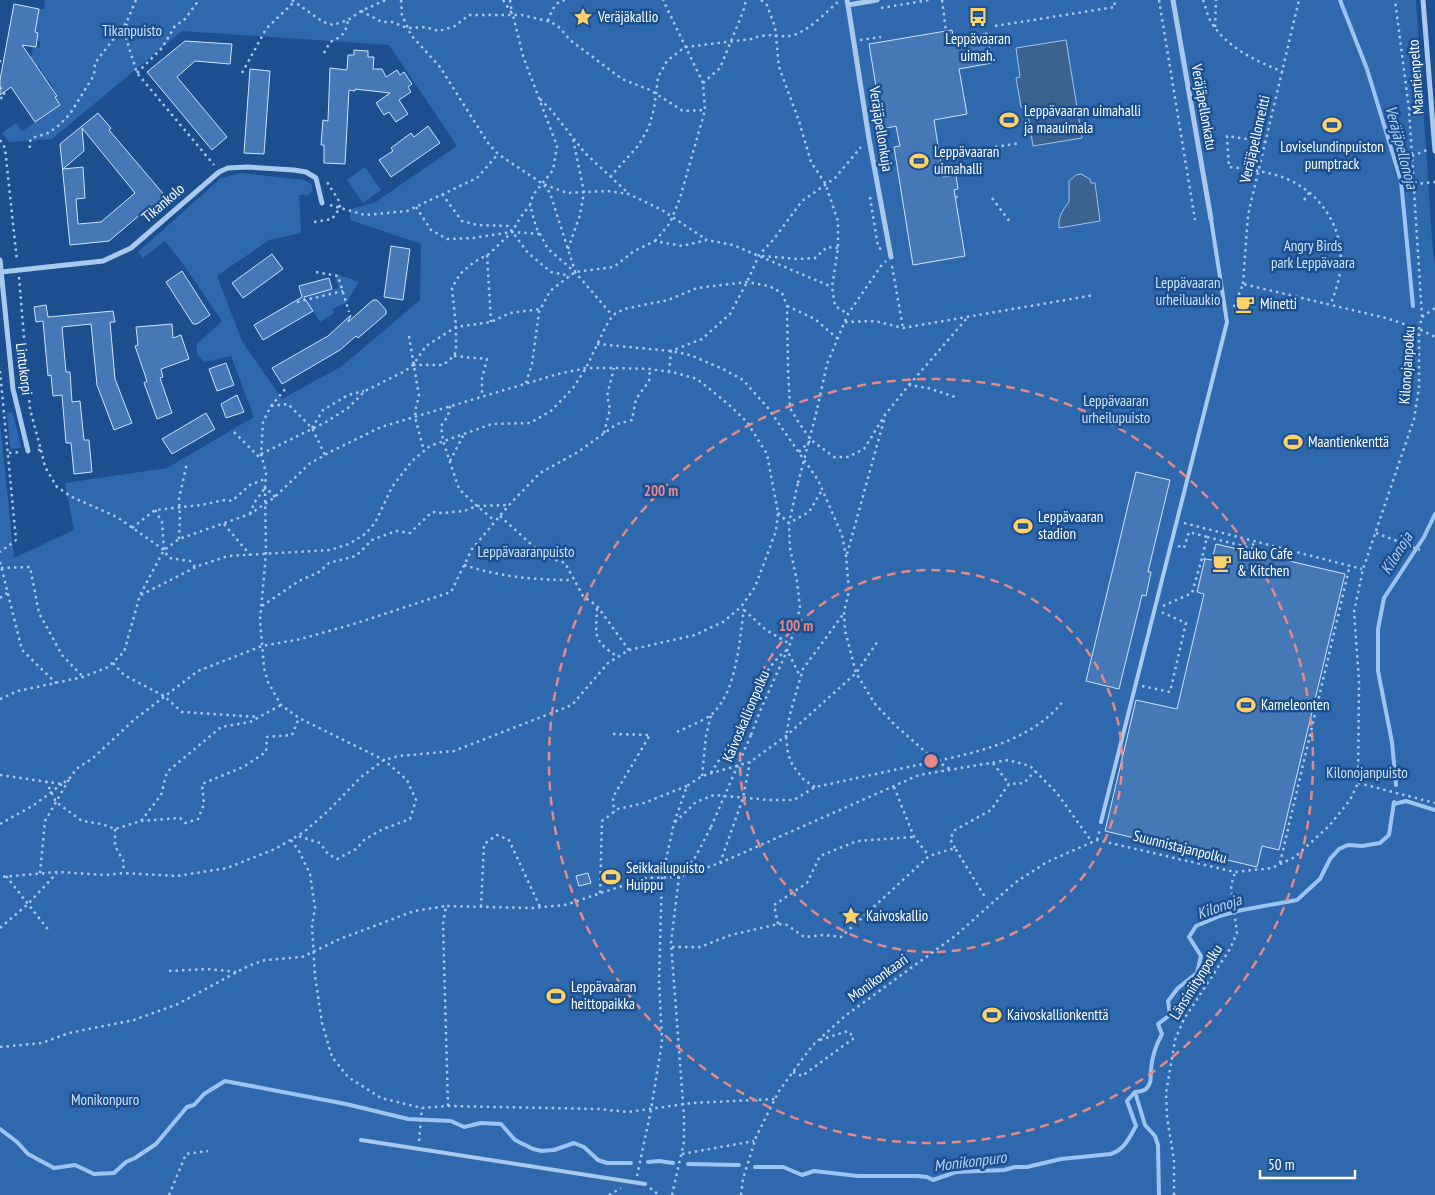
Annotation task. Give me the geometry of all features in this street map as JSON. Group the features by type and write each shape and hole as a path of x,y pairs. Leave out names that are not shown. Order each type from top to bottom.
{"street":[{"path":"848,2 877,0"},
{"name":"Veräjäpellonkatu","path":"1173,0 1211,219"},
{"name":"Maantienpelto","path":"1423,0 1435,149"},
{"name":"Veräjäpellonkuja","path":"848,2 869,139 890,257"},
{"name":"Tikankolo","path":"1,272 102,261 131,248 219,172 228,168 247,167 306,172 316,178 322,203"},
{"name":"Lintukorpi","path":"0,260 12,389 28,451"}],"lane":[{"path":"1101,822 1227,322 1211,219"},
{"path":"361,1140 645,1184"}],"path":[{"path":"30,148 29,142 32,138 53,130 70,114 94,75 95,63 127,22 136,0"},
{"path":"137,73 162,48 175,26 185,19 199,0"},
{"path":"242,73 266,29 293,1 323,22 333,24 348,20 361,11 386,0"},
{"path":"401,0 402,15 410,35 440,67 488,143 498,154 543,184 567,193 607,191 629,194"},
{"path":"503,0 513,15"},
{"path":"413,365 443,365 454,356 456,352 456,327 452,288 460,274 474,262 487,255 512,232 530,205 533,195 553,170 557,146 523,56 510,0"},
{"path":"548,21 552,10 560,1 565,0"},
{"path":"526,383 532,364 540,309 550,291 575,272 614,267 634,251 655,241 670,224 680,198 705,110 703,83 663,0"},
{"path":"703,83 720,68 732,41 746,0"},
{"path":"762,0 767,5 775,27 779,67 799,121 810,162 825,183 838,221 838,248 832,287 835,306 848,314"},
{"path":"875,9 929,0"},
{"path":"942,0 946,31"},
{"path":"995,26 1115,7 1114,0"},
{"path":"1159,0 1195,220"},
{"path":"1202,0 1212,24 1230,44 1258,61 1283,72"},
{"path":"1216,0 1216,28"},
{"name":"Veräjäpellonreitti","path":"1227,322 1243,284 1248,215 1300,0"},
{"name":"Kilonojanpolku","path":"1358,784 1358,681 1354,612 1363,569 1414,419 1419,388 1419,329 1422,317 1414,184 1409,109 1395,0"},
{"path":"610,177 638,146 649,126 654,109 658,77 667,61 685,47 752,39 760,35 793,36 812,24 838,2"},
{"path":"361,11 382,22 392,22 407,28 425,27 439,31 455,26 469,15 522,15 548,21 560,28 570,40 622,79 655,93 683,111 705,110"},
{"path":"324,53 330,42 342,37 348,20"},
{"path":"127,22 126,38 137,73 219,172"},
{"path":"854,41 881,37"},
{"path":"0,87 5,95 0,99"},
{"path":"538,97 552,111 585,153 629,194 662,210 706,240 733,245 832,287"},
{"path":"1409,109 1431,107"},
{"path":"568,249 580,215 584,192 572,136"},
{"path":"1266,142 1227,136 1229,167 1260,171 1290,180 1319,200 1332,220 1339,240 1340,272 1331,304"},
{"path":"671,351 702,339 730,314 758,256 774,239 802,201 834,178 869,139"},
{"path":"0,140 5,148 17,261 25,260"},
{"path":"995,147 1020,143"},
{"path":"1412,156 1435,149"},
{"path":"322,203 365,215 407,211 477,178 498,154"},
{"path":"314,222 332,219 340,208 339,201 325,180"},
{"path":"1414,184 1435,182"},
{"path":"543,184 550,193 575,272"},
{"path":"1304,200 1309,193"},
{"path":"442,194 462,221 508,226 528,253 551,272 570,276"},
{"path":"955,197 961,197"},
{"path":"992,198 1010,222"},
{"path":"530,205 540,234 548,249 575,272 613,315"},
{"path":"416,206 431,230 447,239 473,238 512,232 540,234"},
{"path":"655,241 682,246 706,240"},
{"path":"758,256 798,259 815,258 827,247 838,248"},
{"path":"487,255 491,322"},
{"name":"Kaivoskallionpolku","path":"679,877 696,856 710,827 790,644 800,608 798,581 790,548 788,523 827,364 848,314 881,266 890,257"},
{"path":"18,271 30,409 45,467 56,487 72,497 117,517 164,550 169,558 190,561 195,567"},
{"path":"316,272 338,276 349,312"},
{"path":"140,595 195,567 228,556 330,550 349,544 365,534 375,522 392,487 412,461 430,446 492,424 530,423 551,411 573,388 586,368 613,315 624,309 668,300 697,288 747,282 769,286 782,293 787,306 790,408 811,440 834,457 848,457 864,449 885,415 968,317"},
{"path":"1243,284 1386,318 1419,329 1435,337"},
{"path":"297,302 343,291"},
{"path":"845,322 875,321 903,328 1094,296"},
{"path":"787,306 815,319 838,339"},
{"path":"1422,317 1435,308"},
{"path":"312,428 323,410 348,395 365,391 405,371 413,365 426,346 456,327 491,322 510,313 540,309"},
{"path":"409,336 419,396 415,417 424,451"},
{"path":"597,344 671,351 690,355 743,380 768,408 818,480 842,535 846,556 848,592 844,612 845,630 856,673 875,704 911,740 936,761 952,770"},
{"path":"669,372 671,351"},
{"path":"454,356 487,359 482,378 482,396"},
{"path":"0,699 18,691 82,677 108,667 124,652 140,595 164,550 179,539 250,514 275,497 309,464 325,455 381,428 558,374 586,368 650,369 697,379 747,422 767,454 778,513 776,531 755,587 743,608 735,672 726,695 711,715 706,736 702,776"},
{"path":"603,434 610,410 607,396 614,368"},
{"path":"40,873 45,821 71,777 76,769 93,758 135,718 198,671 262,646 301,639 451,592 472,549 509,505 540,473 578,452 617,424 632,420 636,399 649,381 650,369"},
{"path":"0,371 16,540 0,552"},
{"path":"909,385 928,388 955,397"},
{"path":"287,387 270,406 263,422 261,454 266,473 266,554 260,620 264,668 268,682 281,705 299,718 384,760 407,780 416,800 410,819 383,829 364,840 356,849 337,859 328,854 320,842 297,836"},
{"path":"261,454 326,422 348,408 365,391"},
{"path":"270,406 288,404 312,428 325,455"},
{"path":"450,406 448,416 441,426 443,441 459,489 495,521"},
{"path":"846,556 885,415"},
{"path":"234,432 262,460"},
{"path":"450,461 464,434"},
{"path":"799,452 811,440"},
{"path":"9,453 41,450"},
{"path":"179,539 179,499 187,463"},
{"path":"132,528 155,510 201,505 225,500 232,501 250,486 265,479"},
{"path":"266,487 275,497"},
{"path":"250,514 254,503 266,487"},
{"path":"778,513 788,523 809,512 822,490"},
{"path":"262,606 299,581 319,572 330,563 356,556 372,540 396,531 410,533 432,512 464,511 476,506 509,505"},
{"path":"155,510 162,522 164,550"},
{"path":"500,516 544,556 565,564 582,596 597,606 629,650"},
{"path":"1178,521 1363,569"},
{"path":"224,524 250,555"},
{"path":"1171,544 1184,548 1189,532 1287,559 1290,550"},
{"path":"1376,533 1420,550"},
{"path":"1155,609 1192,593 1203,558 1207,537"},
{"path":"1252,550 1254,541"},
{"path":"0,562 22,650 56,683"},
{"path":"1280,864 1350,565"},
{"path":"464,566 489,573 530,580 573,580"},
{"path":"1,568 30,567 39,613 62,655 82,677"},
{"path":"0,598 8,592"},
{"path":"597,606 596,634 603,647 618,657"},
{"path":"743,608 766,630 790,644"},
{"path":"0,877 58,872 177,876 227,868 275,849 297,836 328,811 361,777 384,760 399,756 454,751 572,705 608,663 629,650 695,635 723,622 743,608"},
{"path":"1136,685 1170,692 1186,623 1155,609"},
{"path":"815,787 804,780 792,766 788,754 786,736 790,714 803,669 844,612"},
{"path":"600,893 602,821 618,809 644,803 687,786 702,776 750,762 786,736 856,673 878,641"},
{"path":"710,774 741,724 766,672 776,658 787,650 801,676"},
{"path":"113,662 124,675 164,696 182,712 261,717"},
{"path":"674,823 696,802 714,795 794,800 815,787 971,754 1005,742 1044,722 1064,700"},
{"path":"141,821 161,795 167,772 221,727 250,722 281,705"},
{"path":"677,732 711,715"},
{"path":"46,781 56,802 82,821 102,824 116,829 141,821 180,818 185,823 198,819 204,804 202,784 243,767 266,752 267,737 292,735 299,718"},
{"path":"613,734 650,735 613,797 614,812"},
{"path":"0,1047 42,1043 69,1033 134,1020 178,1004 265,960 302,957 340,939 414,911 446,906 540,907 565,905 646,878 679,877 720,863 920,775 1008,760 1030,766 1057,793 1092,842"},
{"path":"720,863 743,798 750,762"},
{"path":"993,763 1009,784"},
{"path":"1009,784 1024,783 1035,771"},
{"path":"0,775 62,784"},
{"path":"0,824 34,805 71,777"},
{"path":"985,897 950,839 955,830 991,810 1009,784"},
{"path":"1358,784 1435,803"},
{"name":"Suunnistajanpolku","path":"1097,840 1235,872 1272,868 1295,856 1329,826 1350,800 1358,784"},
{"path":"637,1178 662,1042 659,980 662,878 674,823 687,786"},
{"path":"894,786 914,837 929,856"},
{"path":"116,829 115,846 124,862 122,873"},
{"path":"482,907 484,844 497,835 509,840 540,907"},
{"path":"778,924 774,905 806,883 820,856 857,841 914,837"},
{"path":"291,840 299,851 310,874 315,908 312,926 315,976 322,1023 332,1057 348,1077 381,1098 422,1108 448,1106 599,1109 628,1112 683,1104 775,1098"},
{"name":"Monikonkaari","path":"741,1195 754,1141 775,1098 817,1041 845,1016 955,936 1016,882 1047,862 1097,840"},
{"path":"672,947 700,948 731,935 778,924 788,926 804,937 841,936 929,856 955,848"},
{"path":"0,928 28,904 58,872"},
{"name":"Länsiniitynpolku","path":"1174,1195 1174,1160 1167,1117 1166,1093 1176,1040 1184,1019 1230,949 1237,934 1231,886 1235,872"},
{"path":"6,876 50,932"},
{"path":"672,1195 684,1142 672,947 679,877"},
{"path":"446,906 443,924 448,1106"},
{"path":"169,971 208,969 238,972"},
{"path":"793,1072 802,1076 854,1038 848,1031 817,1041"},
{"path":"420,1138 422,1108"},
{"path":"682,1154 754,1141"},
{"path":"168,1195 186,1154 208,1151"}],"green space":[{"path":"45,0 1416,0 1435,263 1435,1195 0,1195 0,422 14,558 74,530 65,483 167,468 254,417 231,356 204,362 197,354 197,344 222,321 181,261 165,241 143,258 138,252 221,178 241,173 305,180 312,185 312,191 308,195 299,195 301,233 269,240 217,276 242,341 282,399 342,366 420,300 421,244 350,220 350,209 374,203 457,146 389,45 182,31 52,139 9,142 2,133 16,123 22,131 60,105 49,80 47,81 39,66 37,67 33,61 30,62 33,47 39,48 40,42 37,41 38,33 35,32 39,9 44,9"},
{"path":"365,167 381,190 363,203 347,180"},
{"path":"334,273 359,282 346,303 332,309 334,313 320,322 308,302 307,296 338,288"},
{"path":"12,412 21,448 12,449 10,446 7,413"}],"shaded area":[{"path":"1066,40 1082,138 1033,146 1027,107 1021,107 1016,78 1020,77 1016,48"},
{"path":"1081,174 1090,179 1091,183 1095,183 1100,221 1059,228 1061,214 1069,202 1069,181 1076,175"}],"building":[{"path":"14,4 39,9 35,32 38,33 36,47 22,45 57,96 55,97 60,105 35,122 11,87 0,95 0,80"},
{"name":"Leppävaaran uimahalli","path":"952,30 954,39 987,33 992,63 959,69 967,114 934,120 943,177 956,175 958,189 954,190 965,256 913,265 894,147 900,146 896,126 883,129 869,44"},
{"path":"185,41 232,44 230,64 195,61 177,77 227,137 212,150 147,72"},
{"path":"354,50 368,51 368,57 374,57 373,69 382,69 386,77 397,70 400,75 404,72 412,84 408,87 411,92 399,100 408,114 396,122 389,112 384,115 376,103 390,93 349,90 345,164 324,163 324,145 321,145 323,120 328,121 330,68 347,70 348,55 354,55"},
{"path":"250,69 270,71 264,154 244,153"},
{"path":"98,113 111,128 109,130 166,197 150,210 148,208 109,241 70,245 60,144","holes":["82,128 135,193 101,222 78,224 76,199 85,198 83,167 63,169 84,151"]},
{"path":"428,126 440,143 391,177 379,160 393,151 391,148 411,133 414,137"},
{"path":"391,246 410,249 403,300 384,297"},
{"path":"272,254 283,269 243,298 232,283"},
{"path":"182,271 210,315 197,324 193,324 166,282"},
{"path":"329,278 332,289 304,297 313,311 263,340 254,325 302,297 299,286"},
{"path":"373,300 377,300 386,310 386,314 358,338 356,336 340,350 282,384 272,368 328,336 351,315 348,322"},
{"path":"46,305 48,317 113,311 115,322 110,322 115,379 132,423 114,430 97,385 91,324 62,327 66,372 70,372 72,402 80,401 84,440 89,440 92,472 74,474 71,443 66,443 62,395 53,396 51,375 48,376 43,321 36,322 34,307"},
{"path":"172,324 173,338 181,335 189,359 161,369 163,377 160,378 172,413 157,419 144,383 147,381 135,346 138,345 136,327"},
{"path":"226,363 234,385 217,391 209,369"},
{"path":"237,395 244,412 226,418 221,404"},
{"path":"206,413 215,429 172,454 162,439"},
{"path":"1136,472 1170,480 1148,572 1151,572 1146,596 1142,595 1119,689 1086,681"},
{"name":"Kameleonten","path":"1216,544 1345,574 1279,850 1262,846 1257,867 1105,831 1136,700 1177,709 1204,594 1197,592 1205,559 1212,560"},
{"path":"588,873 591,883 579,886 576,876"}],"waterway":[{"name":"Veräjäpellonoja","path":"1340,0 1367,69 1401,181 1413,306"},
{"name":"Kilonoja","path":"1396,785 1392,742 1378,671 1378,629 1384,598 1424,537 1435,514"},
{"path":"1394,804 1406,801 1435,810"},
{"name":"Kilonoja","path":"1135,1092 1145,1090 1150,1083 1153,1056 1162,1034 1158,1024 1170,1015 1168,1001 1178,988 1197,973 1201,956 1189,937 1196,926 1237,911 1297,900 1320,879 1330,859 1339,849 1348,845 1362,846 1380,843 1389,835 1394,802"},
{"name":"Monikonpuro","path":"0,1129 17,1142 28,1154 54,1168 75,1165 94,1174 114,1173 126,1162 156,1144 187,1107 194,1105 204,1094 225,1081 346,1104 408,1119 451,1121 464,1127 481,1123 501,1124 515,1140 533,1149 542,1151 554,1150 574,1143 584,1147 598,1160 607,1163 631,1163"},
{"path":"1135,1092 1145,1125 1155,1136 1158,1145 1159,1195"},
{"name":"Monikonpuro","path":"755,1167 783,1167 802,1175 814,1171 858,1176 917,1176 933,1180 956,1172 1004,1170 1061,1159 1111,1154 1123,1146 1136,1126 1127,1101 1135,1092"},
{"name":"Monikonpuro","path":"648,1162 673,1163"},
{"name":"Monikonpuro","path":"688,1164 739,1165"}],"place":[{"name":"Veräjäkallio","path":"583,17"},
{"name":"Leppävaaran uimah.","path":"978,17"},
{"name":"Leppävaaran uimahalli ja maauimala","path":"1009,120"},
{"name":"Loviselundinpuiston pumptrack","path":"1332,125"},
{"name":"Leppävaaran uimahalli","path":"919,161"},
{"name":"Minetti","path":"1245,304"},
{"name":"Maantienkenttä","path":"1293,442"},
{"name":"Leppävaaran stadion","path":"1023,526"},
{"name":"Tauko Cafe & Kitchen","path":"1222,563"},
{"name":"Kameleonten","path":"1246,705"},
{"name":"Seikkailupuisto Huippu","path":"611,877"},
{"name":"Kaivoskallio","path":"851,916"},
{"name":"Leppävaaran heittopaikka","path":"556,996"},
{"name":"Kaivoskallionkenttä","path":"992,1015"}],"park label":[{"name":"Tikanpuisto","path":"132,31"},
{"name":"Angry Birds park Leppävaara","path":"1313,254"},
{"name":"Leppävaaran urheiluaukio","path":"1188,292"},
{"name":"Leppävaaran urheilupuisto","path":"1116,410"},
{"name":"Leppävaaranpuisto","path":"526,552"},
{"name":"Kilonojanpuisto","path":"1367,773"}]}
